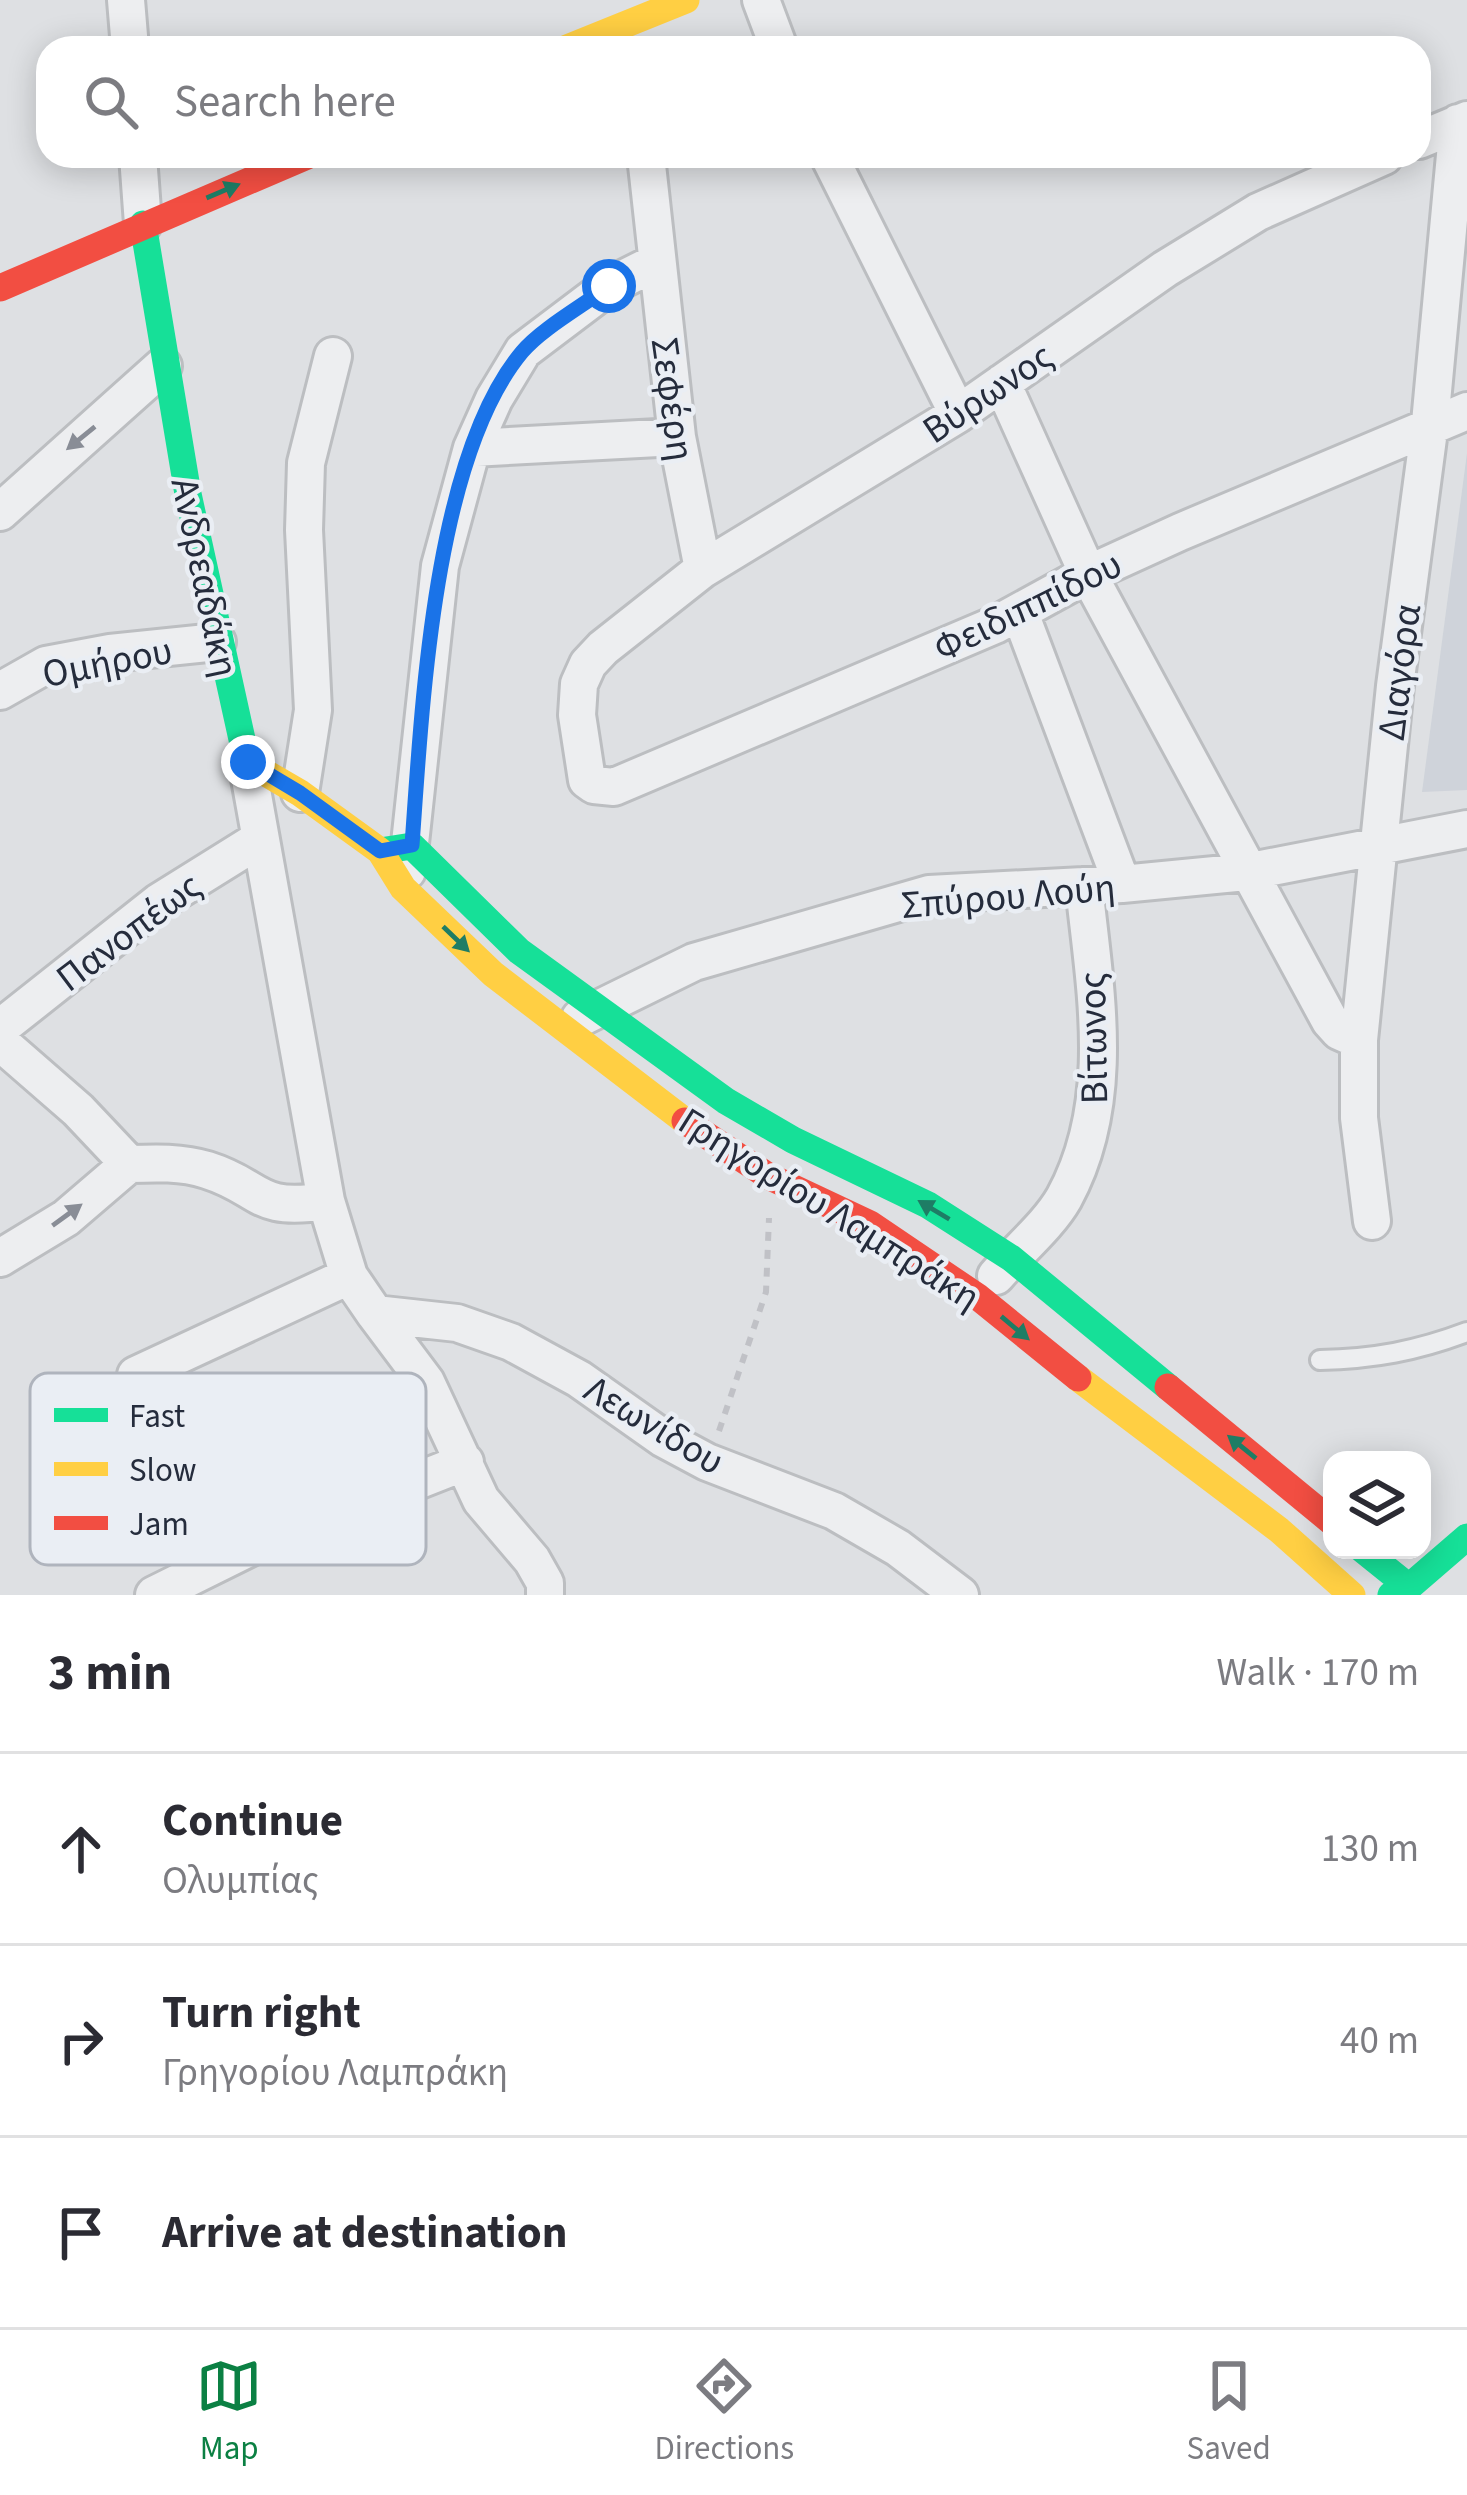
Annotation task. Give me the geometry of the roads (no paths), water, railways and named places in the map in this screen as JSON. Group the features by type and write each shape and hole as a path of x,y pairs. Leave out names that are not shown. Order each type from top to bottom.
{"street":[{"path":"126,0 129,36"},
{"path":"599,36 686,0"},
{"path":"760,0 774,36"},
{"path":"1431,135 1463,122"},
{"name":"Διαγόρα","path":"1372,1221 1359,1118 1359,1040 1377,846 1463,122"},
{"name":"Ανδρεαδάκη","path":"139,168 163,366 217,642 248,762 326,1201 349,1276"},
{"path":"0,288 278,168"},
{"name":"Σεφέρη","path":"647,168 677,437 703,569"},
{"path":"835,168 958,414"},
{"name":"Βύρωνος","path":"587,780 577,715 579,683 603,648 703,569 958,414 1165,269 1239,224 1358,168"},
{"path":"403,888 396,848 421,724 440,566 472,448 523,350 609,286 655,263"},
{"path":"300,793 313,710 304,530 306,464 333,356"},
{"path":"0,512 163,366"},
{"path":"1002,383 1088,574 1246,872 1330,1021 1359,1040"},
{"name":"Φειδιππίδου","path":"587,780 614,788 775,722 1020,613 1088,574 1467,411"},
{"path":"472,448 677,437"},
{"path":"1020,613 1122,884"},
{"name":"Ομήρου","path":"0,691 46,665 217,642"},
{"name":"Γρηγορίου Λαμπράκη","path":"248,762 396,848 519,951 726,1102 928,1205 1011,1258 1323,1515"},
{"name":"Σπύρου Λούη","path":"567,1027 598,1006 694,962 929,894 1246,872 1467,829"},
{"name":"Πανοπέως","path":"0,1028 159,902 260,839"},
{"name":"Βίτωνος","path":"978,1297 1062,1201 1091,1134 1098,1082 1098,1020 1084,886"},
{"name":"Γρηγορίου Λαμπράκη","path":"403,888 493,974 680,1118 768,1176 870,1224 978,1297 1279,1530 1352,1595"},
{"path":"0,1042 129,1164"},
{"path":"0,1258 66,1218 129,1164 187,1165 213,1172 260,1200 278,1205 326,1201"},
{"path":"142,1373 349,1276 419,1373"},
{"name":"Λεωνίδου","path":"375,1314 457,1323 511,1342 579,1378 664,1439 707,1462 834,1511 898,1549 960,1595"},
{"path":"426,1382 481,1500 532,1559 549,1591"},
{"path":"426,1477 465,1462"},
{"path":"1372,1559 1405,1592 1467,1537"},
{"path":"154,1595 215,1565"}],"lane":[{"path":"1320,1360 1376,1358 1467,1332"}]}
